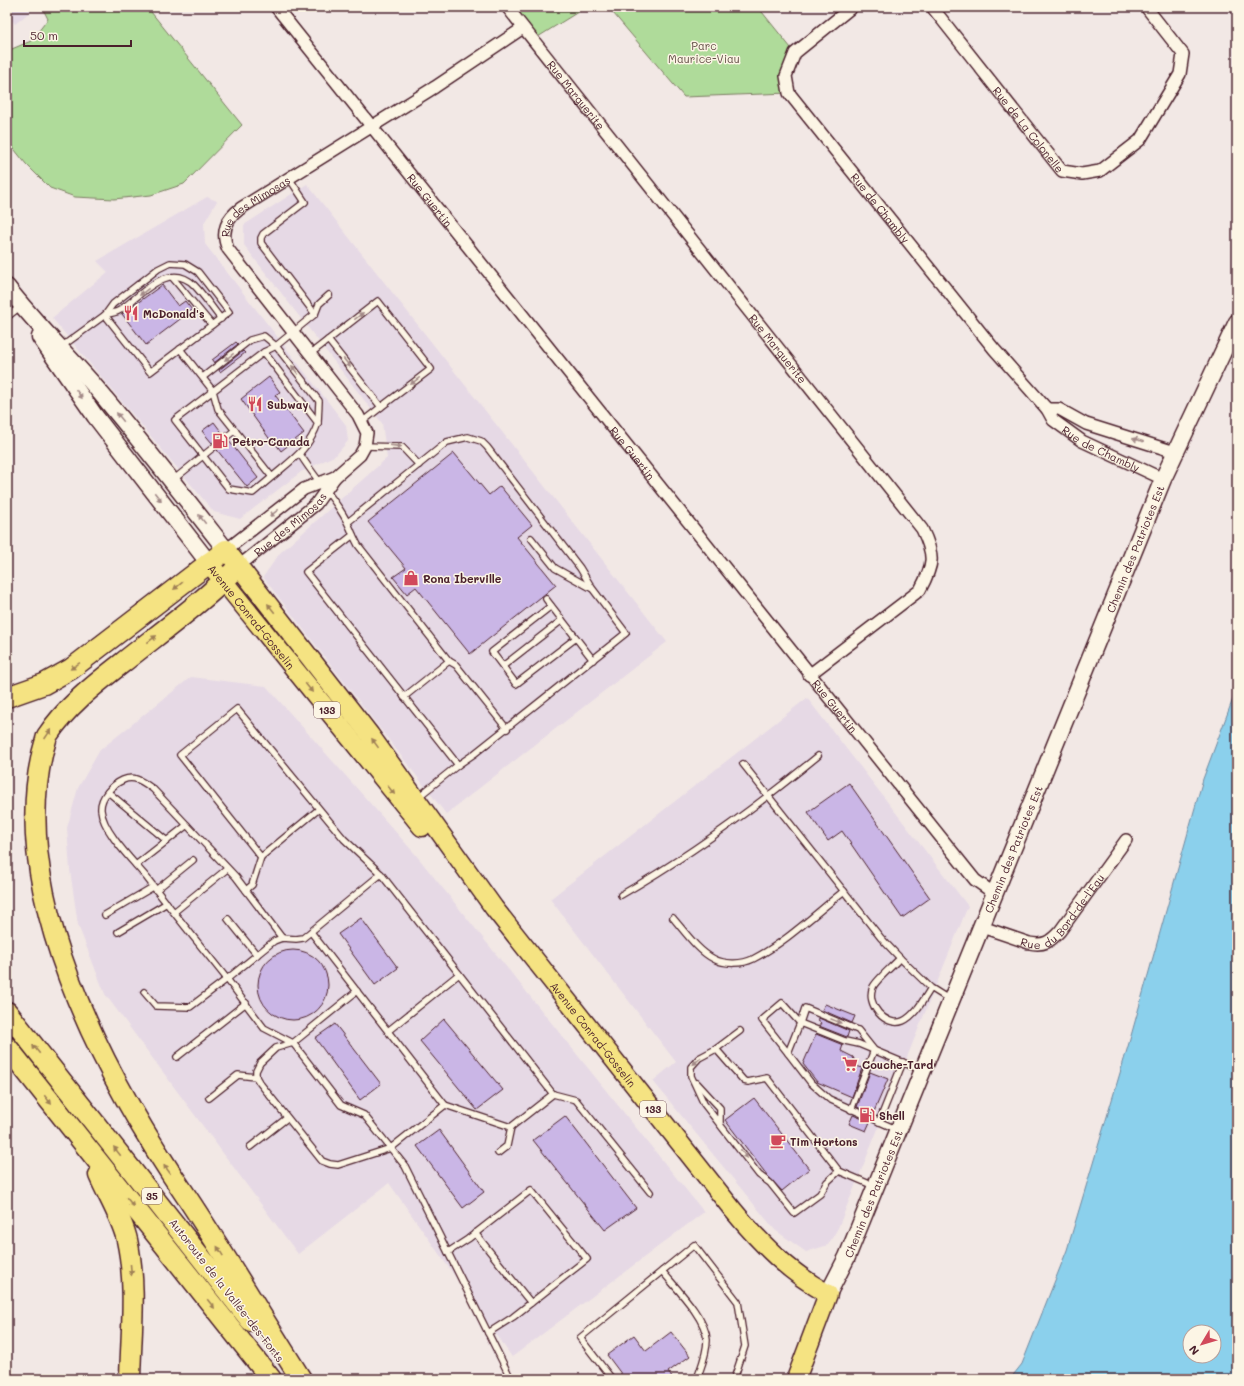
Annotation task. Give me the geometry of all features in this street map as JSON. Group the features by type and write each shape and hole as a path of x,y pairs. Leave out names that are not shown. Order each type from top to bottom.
{"highway":[{"path":"7,697 44,684 71,669 208,562 226,550"},
{"path":"18,815 23,789 32,762 57,721 80,698 224,581 239,566"},
{"path":"47,969 72,1021 104,1076 189,1202 301,1379"},
{"name":"Autoroute de la Vallée-des-Forts","path":"7,1012 297,1379"},
{"name":"Autoroute de la Vallée-des-Forts","path":"7,1047 271,1379"},
{"path":"88,1150 128,1244 132,1283 130,1379"}],"main road":[{"name":"Avenue Conrad-Gosselin","path":"226,550 370,735 494,908 746,1226 787,1267 808,1283 828,1294"},
{"name":"Avenue Conrad-Gosselin","path":"208,562 425,832 494,908"},
{"name":"Chemin des Patriotes Est","path":"796,1379 828,1294"}],"street":[{"name":"Rue Guertin","path":"276,7 372,125 809,675 975,880 995,894"},
{"name":"Rue Marguerite","path":"507,7 922,529 932,548 930,571 920,590 809,675"},
{"name":"Rue de Chambly","path":"852,7 795,53 786,76 789,93 994,349 1047,409 1053,420 1082,441 1163,479"},
{"name":"Rue de La Colonelle","path":"932,7 1062,171 1082,174 1100,171 1140,140 1180,74 1183,54 1146,7"},
{"name":"Rue des Mimosas","path":"239,566 316,504 322,488 360,455 365,446 367,434 362,422 230,253 224,235 226,225 234,213 372,125 435,88 523,28"},
{"name":"Avenue Conrad-Gosselin","path":"7,288 56,350 110,404 226,550"},
{"name":"Chemin des Patriotes Est","path":"828,1294 847,1257 876,1187 1163,479 1237,322"},
{"name":"Avenue Conrad-Gosselin","path":"56,350 91,411 208,562"},
{"name":"Rue de Chambly","path":"1047,409 1059,409 1086,424 1175,452"},
{"name":"Rue des Mimosas","path":"226,550 304,489 322,488"},
{"name":"Rue du Bord-de-l'Eau","path":"982,927 1037,945 1047,943 1060,931 1126,840"}],"lane":[{"path":"289,178 305,202 263,234 261,238 262,243 315,314"},
{"path":"56,350 105,315 113,304 158,269 174,262 192,268 204,279 229,312 150,372 105,315"},
{"path":"172,277 212,326"},
{"path":"105,315 118,311 159,280 172,277 179,278 193,284 220,319"},
{"path":"203,377 254,338 264,336 276,346 319,401 318,423 313,439 300,454 253,493 229,489 175,420 264,352 276,346 315,314 318,304 329,295"},
{"path":"310,354 378,301 431,369 362,422"},
{"path":"7,317 24,309"},
{"path":"328,340 381,407"},
{"path":"180,349 214,391 218,408 272,477"},
{"path":"264,352 318,423"},
{"path":"171,481 235,430"},
{"path":"348,522 443,444 454,439 468,437 481,441 580,568 592,588 626,633 507,729 415,799"},
{"path":"365,446 402,447 419,465"},
{"path":"300,454 322,488 348,522 358,545 449,661 456,665 507,729"},
{"path":"353,535 306,572 458,765"},
{"path":"531,538 555,568 592,588"},
{"path":"546,599 593,660"},
{"path":"551,606 492,652 516,684 576,638"},
{"path":"503,666 562,620"},
{"path":"404,696 449,661"},
{"path":"261,857 180,755 237,709 344,839 381,874 553,1094 576,1100 650,1192"},
{"path":"621,895 654,876 768,796 818,756"},
{"path":"743,764 881,938 931,988 952,1001"},
{"path":"282,938 246,890 153,789 140,780 132,778 123,780 112,786 102,800 101,810 110,832 246,1003 264,1028 293,1043 341,1105 364,1115 405,1166 511,1379"},
{"path":"108,792 167,841"},
{"path":"246,890 252,884 261,857 319,809"},
{"path":"136,865 187,825"},
{"path":"105,915 155,889 193,860"},
{"path":"174,912 227,869"},
{"path":"144,992 156,1006 190,1007 274,941 282,938 296,939 311,932 381,874"},
{"path":"673,918 697,945 715,960 728,963 742,962 752,960 774,946 844,891"},
{"path":"118,932 167,903"},
{"path":"228,919 257,955"},
{"path":"311,932 446,1105 511,1127"},
{"path":"900,958 873,987 871,996 872,1004 878,1012 890,1021 897,1023 904,1021 910,1016 931,988"},
{"path":"388,1031 459,974"},
{"path":"357,991 293,1043 276,1048 260,1063 256,1071 256,1077 287,1118 322,1161 338,1165 391,1148 446,1105"},
{"path":"177,1057 246,1003"},
{"path":"899,1130 838,1104 820,1092 762,1020 782,1003 800,1023 845,1041 859,1044 923,1071"},
{"path":"788,1053 805,1008 858,1030 874,1050"},
{"path":"740,1031 716,1049 694,1062 690,1072 704,1104 759,1175 770,1183 794,1213 820,1194 827,1182 839,1170"},
{"path":"716,1049 744,1081 748,1082 767,1078 839,1170 876,1187"},
{"path":"851,1110 874,1050"},
{"path":"879,1122 903,1062"},
{"path":"209,1098 238,1075 256,1077"},
{"path":"694,1080 720,1108 720,1123"},
{"path":"498,1153 507,1146 511,1127 553,1094"},
{"path":"250,1147 287,1118"},
{"path":"448,1252 476,1233 531,1190 587,1259 531,1303 488,1333"},
{"path":"476,1233 531,1303"},
{"path":"612,1379 580,1338 694,1245 738,1302 745,1346 734,1379"},
{"path":"662,1271 694,1312 705,1331 706,1349 697,1379"}],"shaded area":[{"path":"7,7 36,7 15,24 7,15"},
{"path":"307,184 667,642 446,814 263,577 280,553 387,458 382,423 244,245 244,225"},
{"path":"207,197 217,201 204,223 205,244 346,425 348,441 336,455 301,472 240,519 214,512 52,318 108,272 97,261"},
{"path":"191,677 266,686 416,855 704,1212 512,1357 389,1183 298,1254 105,994 78,925 70,870 67,828 78,788 100,750"},
{"path":"807,698 968,906 838,1228 828,1245 806,1252 775,1230 653,1081 676,1062 550,899"}],"green space":[{"path":"42,7 147,7 242,125 184,184 151,195 114,199 75,197 50,188 26,164 7,140 7,51 31,41 48,19"},
{"path":"516,7 586,7 533,40 510,12"},
{"name":"Parc Maurice-Viau","path":"608,7 758,7 795,53 789,93 684,97"}],"water":[{"path":"1237,688 1237,1379 1010,1379 1022,1364 1067,1250 1129,1043 1203,779"}],"building":[{"path":"162,285 178,306 185,301 192,310 146,345 122,314"},
{"path":"236,342 238,344 214,363 212,360"},
{"path":"243,351 245,353 220,372 219,370"},
{"path":"269,377 280,392 275,395 304,433 281,451 273,440 271,441 241,399"},
{"path":"214,422 223,434 212,443 202,431"},
{"path":"229,441 258,478 247,487 217,450"},
{"path":"454,453 489,495 500,486 532,525 517,537 556,585 470,654 416,587 407,594 393,577 406,568 368,522"},
{"path":"849,783 930,898 902,918 842,831 828,841 808,812"},
{"path":"361,918 398,968 375,985 338,934"},
{"path":"293,950 306,953 318,960 325,972 328,985 325,998 318,1010 306,1017 293,1020 280,1017 268,1010 261,998 258,985 261,972 268,960 280,953"},
{"path":"825,1004 855,1016 852,1023 822,1010"},
{"path":"819,1018 849,1031 847,1037 819,1026 821,1023 818,1021"},
{"path":"444,1019 503,1090 477,1110 420,1041"},
{"path":"335,1024 381,1084 360,1100 315,1038"},
{"path":"816,1034 843,1045 841,1051 853,1057 857,1066 862,1068 852,1097 817,1082 803,1064"},
{"path":"870,1072 888,1079 873,1114 857,1107"},
{"path":"754,1098 809,1169 782,1191 767,1175 725,1120"},
{"path":"853,1115 870,1122 866,1131 849,1124"},
{"path":"565,1116 636,1208 605,1230 533,1140"},
{"path":"439,1130 484,1192 463,1208 417,1146"},
{"path":"671,1332 690,1356 668,1372 673,1379 625,1379 607,1355 634,1335 646,1351"}],"place":[{"name":"McDonald's","path":"131,313"},
{"name":"Subway","path":"255,404"},
{"name":"Petro-Canada","path":"220,441"},
{"name":"Rona Iberville","path":"411,578"},
{"name":"Couche-Tard","path":"850,1064"},
{"name":"Shell","path":"867,1115"},
{"name":"Tim Hortons","path":"778,1141"}]}
